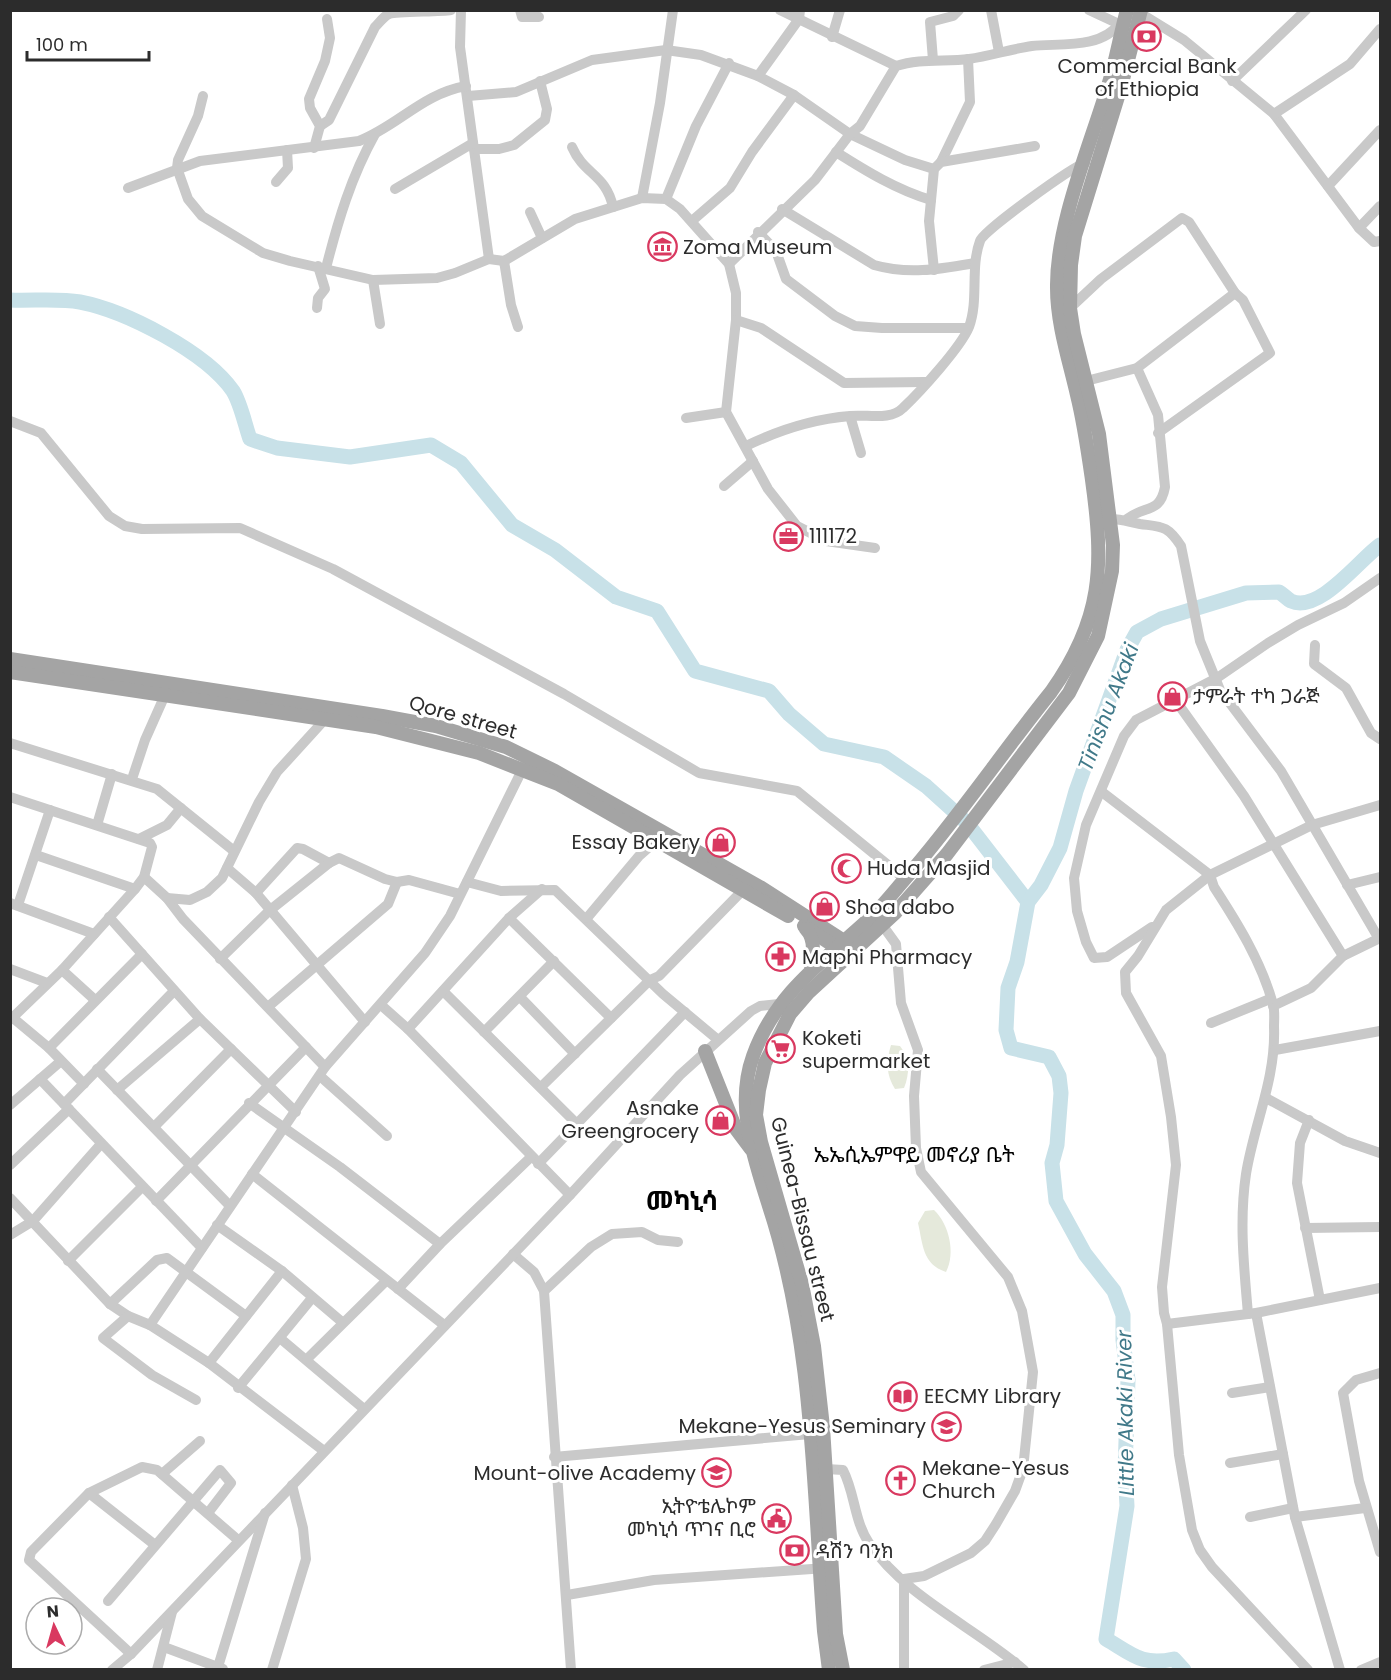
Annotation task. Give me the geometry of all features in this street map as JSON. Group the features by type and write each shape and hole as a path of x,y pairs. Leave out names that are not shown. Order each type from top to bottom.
{"main road":[{"path":"1090,165 1121,24 1136,11"},
{"path":"829,1670 825,1568 802,1345 792,1287 752,1151 744,1103 746,1082 763,1033 779,1004 905,879 1067,669 1083,638 1098,578 1100,554 1098,521 1078,398 1060,323 1057,287 1065,228 1090,165 1136,11"},
{"name":"Guinea-Bissau street","path":"843,1670 825,1568 826,1469 815,1356 806,1305 761,1142 756,1115 763,1072 776,1036 790,1014 808,992 883,926 951,850 1069,693 1098,636 1112,571 1111,519 1099,434 1070,308 1071,265 1075,236 1090,165"},
{"name":"Qore street","path":"11,660 329,713 526,763 619,805 760,887 819,926 840,944"},
{"name":"Qore street","path":"10,672 165,695 329,713"},
{"name":"Qore street","path":"526,763 656,841 853,952"},
{"path":"802,925 810,933 813,952 811,970"},
{"path":"819,926 842,933 859,927"},
{"path":"705,1051 735,1129 752,1151"}],"street":[{"path":"314,148 320,126 329,120 375,27 390,13 451,10"},
{"path":"461,10 459,29 489,260"},
{"path":"520,10 522,17 539,17"},
{"path":"642,198 660,103 673,10"},
{"path":"780,10 799,15 832,37 896,66 933,60 968,59 1034,46 1073,44 1107,34 1121,24"},
{"path":"832,37 840,10"},
{"path":"933,60 930,22 953,16 959,10"},
{"path":"991,10 999,52"},
{"path":"1089,10 1121,24"},
{"path":"1232,81 1306,10"},
{"path":"1136,11 1184,40 1274,114 1359,228 1374,242 1380,241"},
{"path":"758,76 799,15"},
{"path":"320,126 310,108 309,99 325,61 330,38 327,19"},
{"path":"1274,114 1350,64 1380,29"},
{"path":"128,188 200,161 359,141 375,134 438,94 467,91 516,92 592,60 666,50 701,55 729,63 758,76 794,95 850,134 905,160 937,165 1035,146"},
{"path":"934,270 929,221 937,165 970,102 968,59"},
{"path":"666,200 696,126 729,63"},
{"path":"729,264 758,232 815,180 850,134 860,126 896,66"},
{"path":"395,189 473,146 499,149 514,145 545,120 547,109 540,81"},
{"path":"693,220 730,188 752,152 794,95"},
{"path":"203,96 177,168 188,199 202,216 263,253 373,280 437,278 489,260 504,261 575,219 642,198 666,200 693,220 729,264 736,293 736,320 726,412 768,489 797,526 826,541 875,548"},
{"path":"1328,186 1380,130"},
{"path":"317,308 318,298 325,289 322,267 340,213 356,167 375,134"},
{"path":"572,147 581,164 610,191 613,207"},
{"path":"276,182 288,168 287,150"},
{"path":"836,152 870,174 915,195 932,200"},
{"path":"746,446 787,427 850,416 896,414 902,410 954,350 968,328 975,263 982,236 1090,165"},
{"path":"1359,228 1380,206"},
{"path":"782,209 874,264 907,272 975,263"},
{"path":"530,212 542,238"},
{"path":"1070,308 1101,279 1182,218 1189,222 1234,293 1243,300 1270,353 1158,433"},
{"path":"758,232 776,251 786,279 835,316 855,326 968,328"},
{"path":"504,261 511,305 518,327"},
{"path":"373,280 380,324"},
{"path":"1086,381 1137,368 1234,293"},
{"path":"736,320 761,328 844,383 926,382"},
{"path":"1127,519 1134,513 1156,507 1163,498 1165,487 1158,416 1137,368"},
{"path":"686,418 726,412"},
{"path":"850,416 861,453"},
{"path":"10,421 41,433 109,516 125,526 142,529 240,528 333,569 564,694 699,773 797,791 905,879"},
{"path":"724,486 753,461"},
{"path":"1111,519 1127,519 1137,524 1158,525 1172,534 1180,546 1200,641 1220,690 1281,771 1380,938 1343,956 1311,988 1211,1023"},
{"path":"1157,923 1107,957 1094,958 1086,942 1077,911 1074,878 1086,825 1124,736 1136,720 1217,678 1278,637 1344,603 1380,578"},
{"path":"1315,645 1314,664 1346,688 1371,733 1380,739"},
{"path":"132,779 145,740 165,695"},
{"path":"1176,701 1244,796 1343,956"},
{"path":"167,898 190,900 207,892 227,868 277,772 329,713"},
{"path":"10,743 132,779 158,789 234,851"},
{"path":"150,1325 323,1072 425,953 450,916 526,763"},
{"path":"97,825 112,774"},
{"path":"1101,792 1210,874 1214,887 1256,957 1272,1002 1275,1050 1266,1098 1251,1152 1243,1202 1242,1238 1252,1314 1270,1387 1294,1513 1340,1670"},
{"path":"10,797 139,839 152,847 144,877 135,889 62,970 12,1019 49,1048 84,1084"},
{"path":"1308,1670 1220,1575 1200,1550 1192,1530 1179,1455 1162,1287 1176,1165 1171,1117 1161,1056 1126,993 1125,972 1138,956 1166,910 1210,874 1312,825 1380,806"},
{"path":"139,839 167,825 181,808"},
{"path":"50,810 36,855 14,904 94,934"},
{"path":"586,918 639,856 656,841"},
{"path":"256,892 297,848 329,863"},
{"path":"36,855 135,889"},
{"path":"220,959 269,911 329,863 339,858 370,873 397,882 409,880 460,894"},
{"path":"227,868 256,892 269,911 365,1022"},
{"path":"1347,885 1380,876"},
{"path":"144,877 167,898 220,959 269,1006 306,1047 323,1072 387,1136"},
{"path":"269,1006 388,904 397,882"},
{"path":"467,882 501,891 555,890 650,980 717,1039"},
{"path":"408,1029 509,918 543,889"},
{"path":"541,1087 650,980 658,976 744,889"},
{"path":"109,917 174,991 296,1112"},
{"path":"509,918 611,1018"},
{"path":"883,926 896,944 902,1003 918,1050 914,1096 916,1148 921,1172 1008,1277 1022,1311 1033,1372 1023,1469 1015,1491 996,1524 985,1541 961,1559 924,1576 904,1579"},
{"path":"49,1048 142,954"},
{"path":"484,1032 554,961"},
{"path":"10,969 47,983"},
{"path":"62,970 95,1000"},
{"path":"10,1165 66,1106 97,1069 174,991"},
{"path":"443,991 576,1123"},
{"path":"520,997 574,1054"},
{"path":"112,1670 131,1654 717,1039 751,1011 760,1006 779,1004"},
{"path":"381,1005 408,1029 570,1195"},
{"path":"398,1289 440,1244 576,1123 685,1012"},
{"path":"117,1090 201,1018"},
{"path":"1275,1050 1380,1031"},
{"path":"156,1201 267,1084 306,1047"},
{"path":"154,1127 231,1049"},
{"path":"10,1105 61,1061"},
{"path":"97,1069 230,1206"},
{"path":"40,1079 100,1145 202,1248"},
{"path":"1266,1098 1345,1141 1380,1153"},
{"path":"249,1103 340,1167 440,1244"},
{"path":"1309,1120 1296,1162 1297,1183 1320,1300"},
{"path":"10,1235 33,1221 100,1145"},
{"path":"252,1174 444,1325"},
{"path":"68,1261 142,1187"},
{"path":"10,1198 110,1304 128,1316 150,1325 208,1363 324,1451"},
{"path":"217,1225 282,1271 342,1322"},
{"path":"1305,1228 1380,1227"},
{"path":"544,1291 581,1260 591,1247 612,1234 642,1232 658,1240 678,1242"},
{"path":"513,1254 534,1272 544,1291 554,1457 567,1595 570,1670"},
{"path":"110,1304 157,1260 167,1258 246,1316"},
{"path":"208,1363 282,1271"},
{"path":"307,1359 386,1281"},
{"path":"1167,1324 1252,1314 1380,1288"},
{"path":"238,1388 281,1339 312,1298"},
{"path":"128,1316 103,1338 152,1375 196,1400"},
{"path":"281,1339 364,1409"},
{"path":"1380,1372 1356,1380 1343,1393 1365,1508 1380,1552"},
{"path":"1232,1393 1270,1387"},
{"path":"554,1457 810,1434"},
{"path":"162,1474 200,1442"},
{"path":"1230,1463 1283,1454"},
{"path":"131,1654 29,1560 31,1552 88,1493 142,1467 151,1467 162,1474 238,1540"},
{"path":"826,1469 843,1470 867,1541 880,1557 904,1579 1024,1670"},
{"path":"108,1601 193,1501 216,1470 230,1479 231,1483 208,1514"},
{"path":"272,1670 306,1559 303,1528 292,1485"},
{"path":"88,1493 155,1545"},
{"path":"1250,1517 1365,1508"},
{"path":"164,1647 220,1669 266,1513"},
{"path":"567,1595 666,1579 825,1568"},
{"path":"904,1579 904,1670"},
{"path":"157,1670 173,1609"},
{"path":"984,1670 1015,1662"},
{"path":"1361,1670 1380,1662"}],"shaded area":[{"path":"891,1045 900,1046 907,1061 908,1071 904,1088 895,1089 888,1073"},
{"path":"934,1210 944,1223 951,1248 946,1272 928,1259 918,1223 925,1211"}],"waterway":[{"name":"Little Akaki River","path":"10,300 80,302 120,314 164,335 221,376 236,396 250,439 277,448 350,457 431,445 461,463 512,525 555,550 616,597 657,611 695,671 769,691 789,714 824,744 884,757 926,786 967,823 1028,902"},
{"name":"Little Akaki River","path":"1184,1670 1174,1659 1154,1661 1138,1658 1106,1639 1127,1506 1125,1471 1128,1380 1123,1340 1123,1315 1114,1291 1085,1254 1056,1201 1052,1163 1057,1145 1061,1093 1059,1076 1049,1057 1011,1048 1006,1030 1008,988 1017,962 1028,902 1041,885 1060,848 1076,791 1127,650 1137,632 1161,619 1246,593 1279,592 1291,601 1302,603 1314,600 1326,593 1380,545"}],"place":[{"name":"Commercial Bank of Ethiopia","path":"1147,36"},
{"name":"Zoma Museum","path":"662,247"},
{"name":"111172","path":"788,536"},
{"name":"ታምራት ተካ ጋራጅ","path":"1172,696"},
{"name":"Essay Bakery","path":"721,842"},
{"name":"Huda Masjid","path":"846,868"},
{"name":"Shoa dabo","path":"824,907"},
{"name":"Maphi Pharmacy","path":"781,957"},
{"name":"Koketi supermarket","path":"781,1049"},
{"name":"Asnake Greengrocery","path":"720,1120"},
{"name":"EECMY Library","path":"903,1396"},
{"name":"Mekane-Yesus Seminary","path":"947,1426"},
{"name":"Mount-olive Academy","path":"717,1473"},
{"name":"Mekane-Yesus Church","path":"901,1480"},
{"name":"ኢትዮቴሌኮም መካኒሳ ጥገና ቢሮ","path":"777,1518"},
{"name":"ዳሽን ባንክ","path":"795,1551"}],"district":[{"name":"ኤኤሲኤምዋይ መኖሪያ ቤት","path":"914,1154"},
{"name":"መካኒሳ","path":"682,1201"}],"water label":[{"name":"Tinishu Akaki","path":"1108,707"}]}
